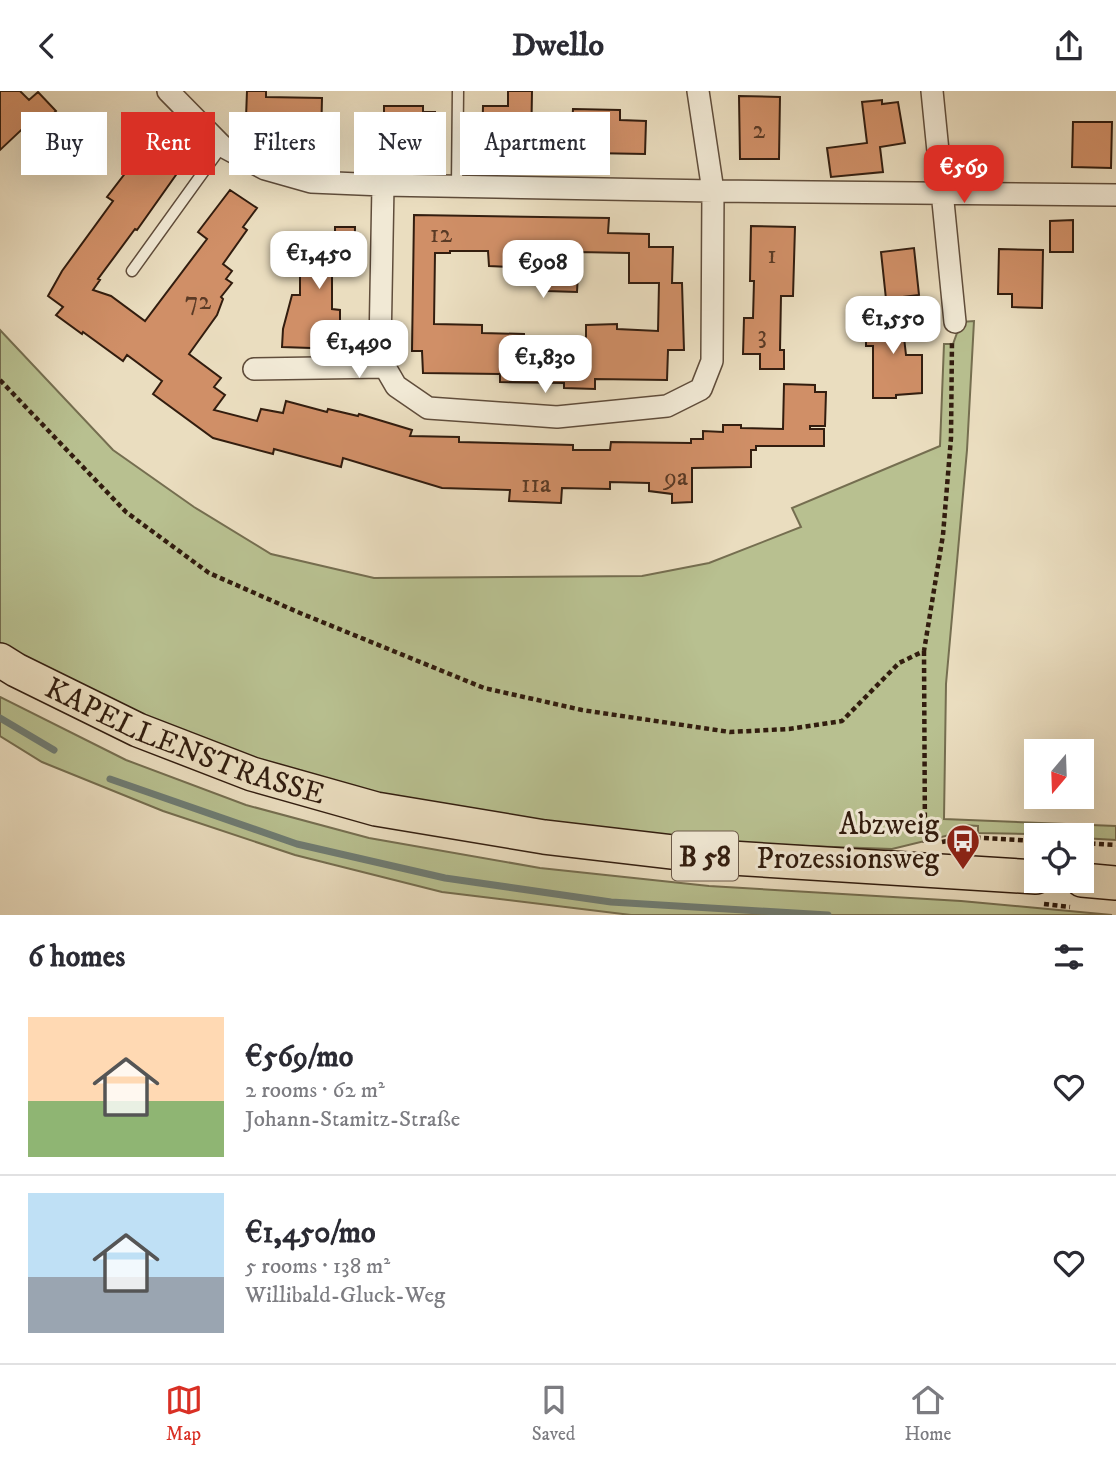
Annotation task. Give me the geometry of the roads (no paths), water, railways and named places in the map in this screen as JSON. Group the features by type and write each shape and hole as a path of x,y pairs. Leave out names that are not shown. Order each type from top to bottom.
{"main road":[{"name":"KAPELLENSTRASSE","path":"0,660 138,730 252,774 376,809 544,837 715,857 1024,876"},
{"path":"1094,881 1116,883"}],"street":[{"path":"383,185 380,348 385,367 396,386 428,408 557,417 667,406 701,389 712,361 713,191 698,91"},
{"path":"932,91 955,322"},
{"path":"177,97 222,146 265,169 311,182 457,187 1116,195"},
{"path":"254,369 385,367"}],"lane":[{"path":"457,187 458,91"},
{"path":"132,271 222,146"}],"waterway":[{"path":"0,718 54,750"},
{"path":"110,779 297,844 445,878 611,902 828,915"}],"place":[{"name":"Abzweig Prozessionsweg","path":"963,871"}]}
